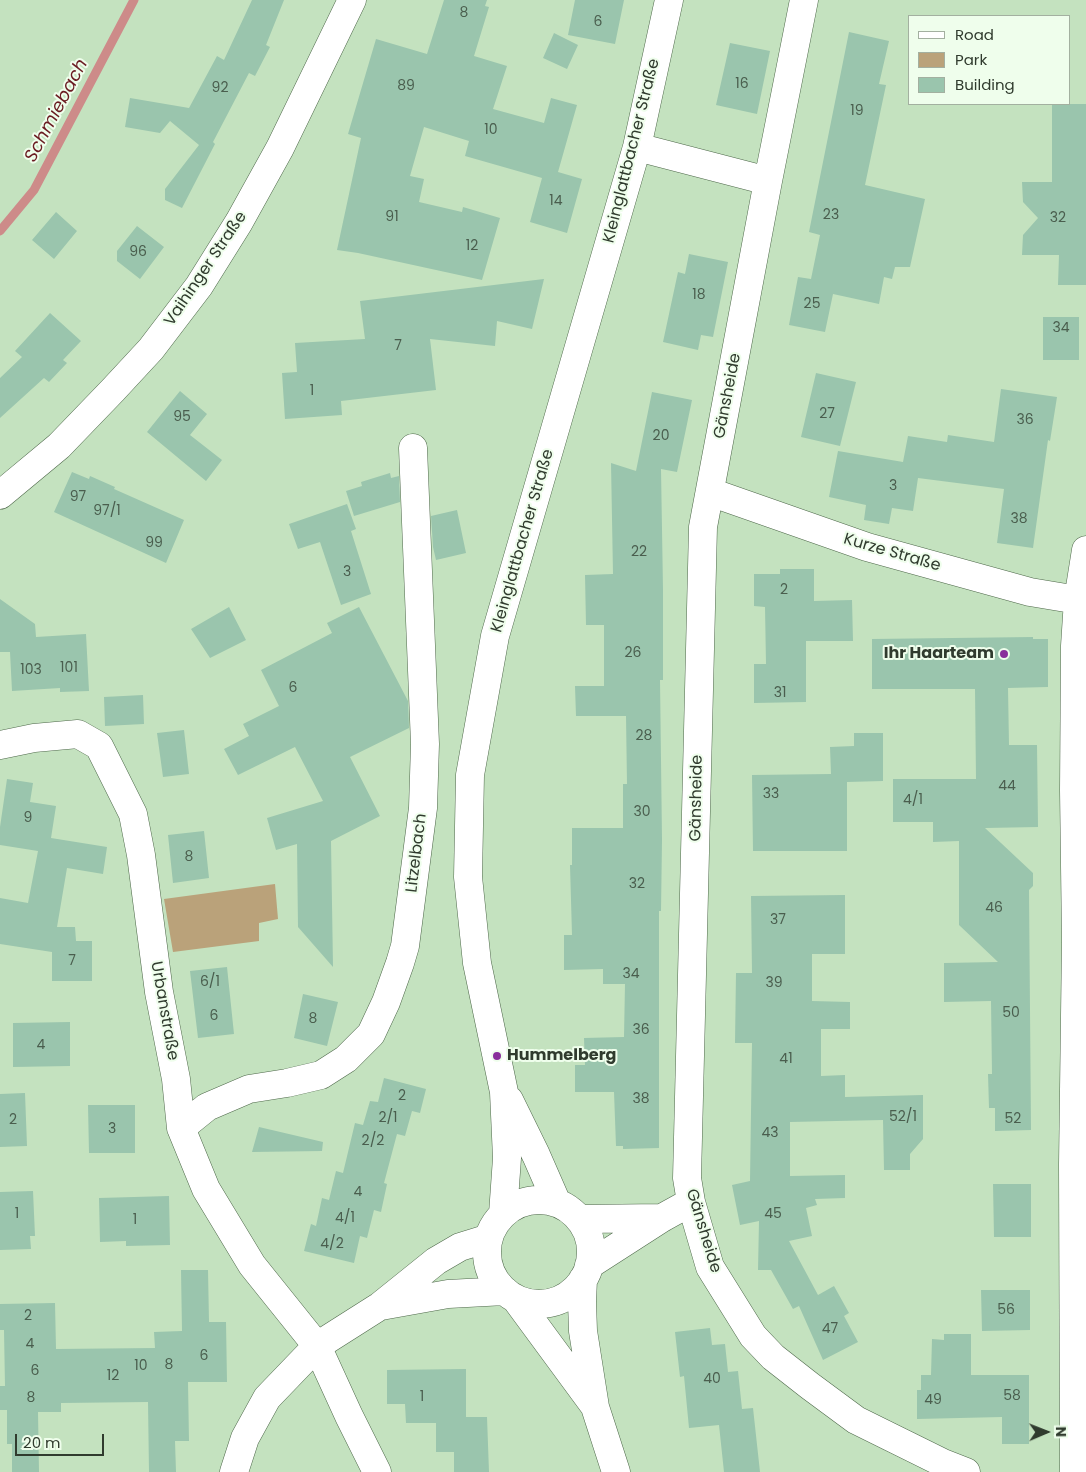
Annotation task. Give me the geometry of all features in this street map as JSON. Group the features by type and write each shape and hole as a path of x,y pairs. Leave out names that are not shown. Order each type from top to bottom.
{"street":[{"name":"Vaihinger Straße","path":"0,495 60,446 151,349 198,286 239,222 280,148 352,0"},
{"name":"Kleinglattbacher Straße","path":"595,1407 510,1294 495,1280 489,1267 487,1252 489,1238 494,1225 503,1214 507,1158 504,1092 477,963 468,877 470,774 495,636 637,146 669,0"},
{"name":"Gänsheide","path":"804,0 768,181 704,527 687,1178 691,1202 710,1268 753,1336 773,1357 856,1420 943,1463 966,1472"},
{"path":"637,146 768,181"},
{"name":"Litzelbach","path":"181,1128 207,1107 249,1089 321,1075 346,1059 371,1034 386,1002 400,963 405,946 423,808 425,744 413,448"},
{"name":"Kurze Straße","path":"710,492 867,546 1030,592 1078,600"},
{"path":"1074,1472 1074,1164 1081,941 1075,654 1078,600 1086,550"},
{"name":"Urbanstraße","path":"0,745 34,738 78,734 99,746 133,814 141,855 159,992 176,1078 181,1128 206,1189 252,1265 317,1346 377,1472"},
{"name":"Kleinglattbacher Straße","path":"504,1092 536,1155 557,1203"},
{"path":"503,1214 515,1206 528,1201 543,1200 557,1203 570,1210 580,1219 662,1218"},
{"path":"380,1306 448,1294 510,1294 529,1303 545,1304 552,1302 573,1291 586,1272 662,1218 691,1202"},
{"name":"Kleinglattbacher Straße","path":"580,1219 590,1241 582,1302 583,1331 595,1407 616,1472"},
{"path":"234,1472 245,1438 267,1398 317,1346 380,1306 436,1261 460,1247 489,1238"}],"green space":[{"path":"275,884 278,919 259,923 259,941 173,952 164,899"}],"building":[{"path":"252,0 284,0 266,45 270,47 255,76 249,73 213,142 215,144 182,208 165,200 165,189 199,145 170,121 160,133 125,127 130,98 189,108 217,56 224,60"},
{"path":"444,0 487,0 485,6 489,7 474,56 507,66 493,109 544,123 551,98 577,105 558,172 582,179 567,233 530,222 542,178 465,156 469,141 424,127 410,176 424,179 419,202 462,212 463,207 500,218 482,280 337,250 361,138 348,134 376,39 427,54"},
{"path":"575,0 624,0 615,44 568,35"},
{"path":"849,32 889,41 879,84 886,85 865,185 925,199 910,267 895,267 892,279 884,277 879,304 833,294 825,332 789,325 798,277 811,279 820,235 809,232"},
{"path":"554,33 578,45 567,69 543,58"},
{"path":"730,43 770,51 757,114 716,105"},
{"path":"1086,104 1086,285 1058,285 1059,255 1022,255 1023,235 1038,218 1023,202 1022,182 1052,182 1052,105"},
{"path":"56,212 77,231 54,259 32,240"},
{"path":"137,226 164,247 140,279 117,261 117,251"},
{"path":"689,254 728,262 713,337 701,335 698,350 663,342 678,272 685,274"},
{"path":"544,279 532,329 497,321 495,346 430,339 436,390 341,401 342,415 285,419 282,373 297,372 295,343 365,339 360,301"},
{"path":"50,313 81,341 63,360 67,363 49,382 44,378 0,418 0,378 22,357 15,351"},
{"path":"1043,317 1079,317 1079,360 1043,360"},
{"path":"816,373 856,382 840,446 801,437"},
{"path":"1001,389 1057,397 1050,441 1048,440 1033,548 997,543 1004,489 918,478 913,511 892,508 889,524 864,520 866,505 829,497 838,451 903,462 908,436 947,442 948,435 994,442"},
{"path":"180,391 207,414 190,435 222,460 206,481 147,432"},
{"path":"652,392 692,400 677,472 661,469 663,680 660,680 662,840 661,911 659,911 659,1148 623,1149 623,1146 616,1146 614,1092 575,1092 575,1065 585,1065 584,1038 624,1037 625,984 603,984 603,969 564,970 564,935 572,935 570,865 572,865 572,828 623,828 623,784 627,784 626,716 576,716 575,686 604,686 604,625 586,625 585,575 613,574 611,463 636,471"},
{"path":"72,472 89,479 90,476 115,487 114,489 184,520 166,563 54,512"},
{"path":"390,473 391,478 399,476 400,502 354,516 346,491 362,486 361,482"},
{"path":"347,504 356,529 351,531 371,594 341,605 320,542 298,549 289,524"},
{"path":"457,510 466,553 436,560 433,547 431,516"},
{"path":"780,569 814,569 814,601 852,600 853,641 806,641 806,702 754,703 754,664 766,664 765,607 754,606 754,574 780,574"},
{"path":"0,599 35,624 36,637 86,634 89,691 60,692 60,688 12,691 10,652 0,652"},
{"path":"229,607 246,640 210,658 191,629"},
{"path":"359,607 408,701 409,728 350,757 380,816 331,841 333,967 298,927 297,844 276,850 267,818 323,801 295,747 238,775 224,749 249,736 243,724 279,706 261,670 332,633 327,623"},
{"path":"1033,637 1033,639 1048,639 1048,687 1008,688 1009,745 1037,745 1038,827 985,828 1033,873 1033,886 1029,890 1031,1130 995,1131 995,1108 989,1108 988,1074 992,1074 991,1001 944,1002 944,963 998,962 959,925 959,841 933,842 933,822 893,822 893,779 976,779 975,689 872,689 872,639"},
{"path":"143,695 144,724 105,726 104,697"},
{"path":"184,730 189,774 163,777 157,733"},
{"path":"854,733 883,733 883,781 847,782 847,851 753,851 752,775 831,774 830,747 854,746"},
{"path":"7,779 33,783 30,802 56,806 51,838 107,847 103,874 67,868 57,927 75,927 76,941 92,941 92,981 52,981 52,952 0,944 0,898 28,903 38,851 0,845 0,827"},
{"path":"204,831 209,878 173,883 168,835"},
{"path":"845,895 845,954 812,954 812,1001 850,1002 850,1029 821,1029 821,1076 845,1075 845,1097 923,1095 923,1139 910,1154 910,1170 884,1170 883,1120 790,1122 790,1176 845,1175 845,1198 815,1199 817,1205 806,1208 812,1236 789,1241 818,1295 834,1286 849,1313 844,1316 858,1342 823,1360 799,1306 793,1309 771,1270 758,1270 759,1221 740,1225 732,1185 750,1181 752,1043 735,1043 736,973 752,973 751,896"},
{"path":"227,967 234,1034 198,1038 190,971"},
{"path":"303,994 338,1002 327,1046 294,1038"},
{"path":"70,1022 70,1066 13,1067 13,1023"},
{"path":"384,1078 426,1089 420,1113 412,1111 405,1136 397,1134 384,1183 387,1184 381,1212 374,1210 367,1238 360,1236 354,1263 304,1251 311,1224 316,1226 322,1198 329,1200 336,1171 343,1173 355,1123 363,1125 370,1101 378,1102"},
{"path":"25,1093 27,1146 0,1147 0,1094"},
{"path":"88,1105 135,1105 135,1153 89,1153"},
{"path":"259,1127 323,1142 322,1151 252,1152"},
{"path":"993,1184 1031,1184 1031,1237 994,1237"},
{"path":"33,1191 35,1236 30,1236 31,1249 0,1250 0,1192"},
{"path":"169,1196 170,1245 126,1246 126,1241 100,1242 99,1198"},
{"path":"181,1270 208,1270 209,1322 226,1322 227,1382 188,1382 189,1441 175,1441 176,1472 149,1472 148,1402 61,1403 61,1412 38,1412 39,1472 12,1472 12,1444 7,1444 7,1410 0,1410 0,1386 5,1386 4,1330 0,1330 0,1304 55,1303 56,1349 155,1348 154,1332 182,1331"},
{"path":"981,1290 1030,1290 1030,1330 982,1331"},
{"path":"710,1328 712,1345 725,1344 728,1372 738,1371 742,1409 753,1408 760,1472 724,1472 719,1425 689,1428 684,1376 680,1377 675,1332"},
{"path":"944,1334 971,1334 971,1375 1029,1375 1029,1444 1002,1444 1002,1417 917,1419 917,1390 921,1390 921,1375 931,1375 932,1339 944,1340"},
{"path":"466,1369 466,1417 487,1417 489,1472 454,1472 454,1452 436,1452 436,1423 406,1423 405,1404 387,1404 387,1370"}],"waterway":[{"name":"Schmiebach","path":"0,231 34,190 134,0"}],"place":[{"name":"Ihr Haarteam","path":"1004,654"},
{"name":"Hummelberg","path":"497,1056"}]}
